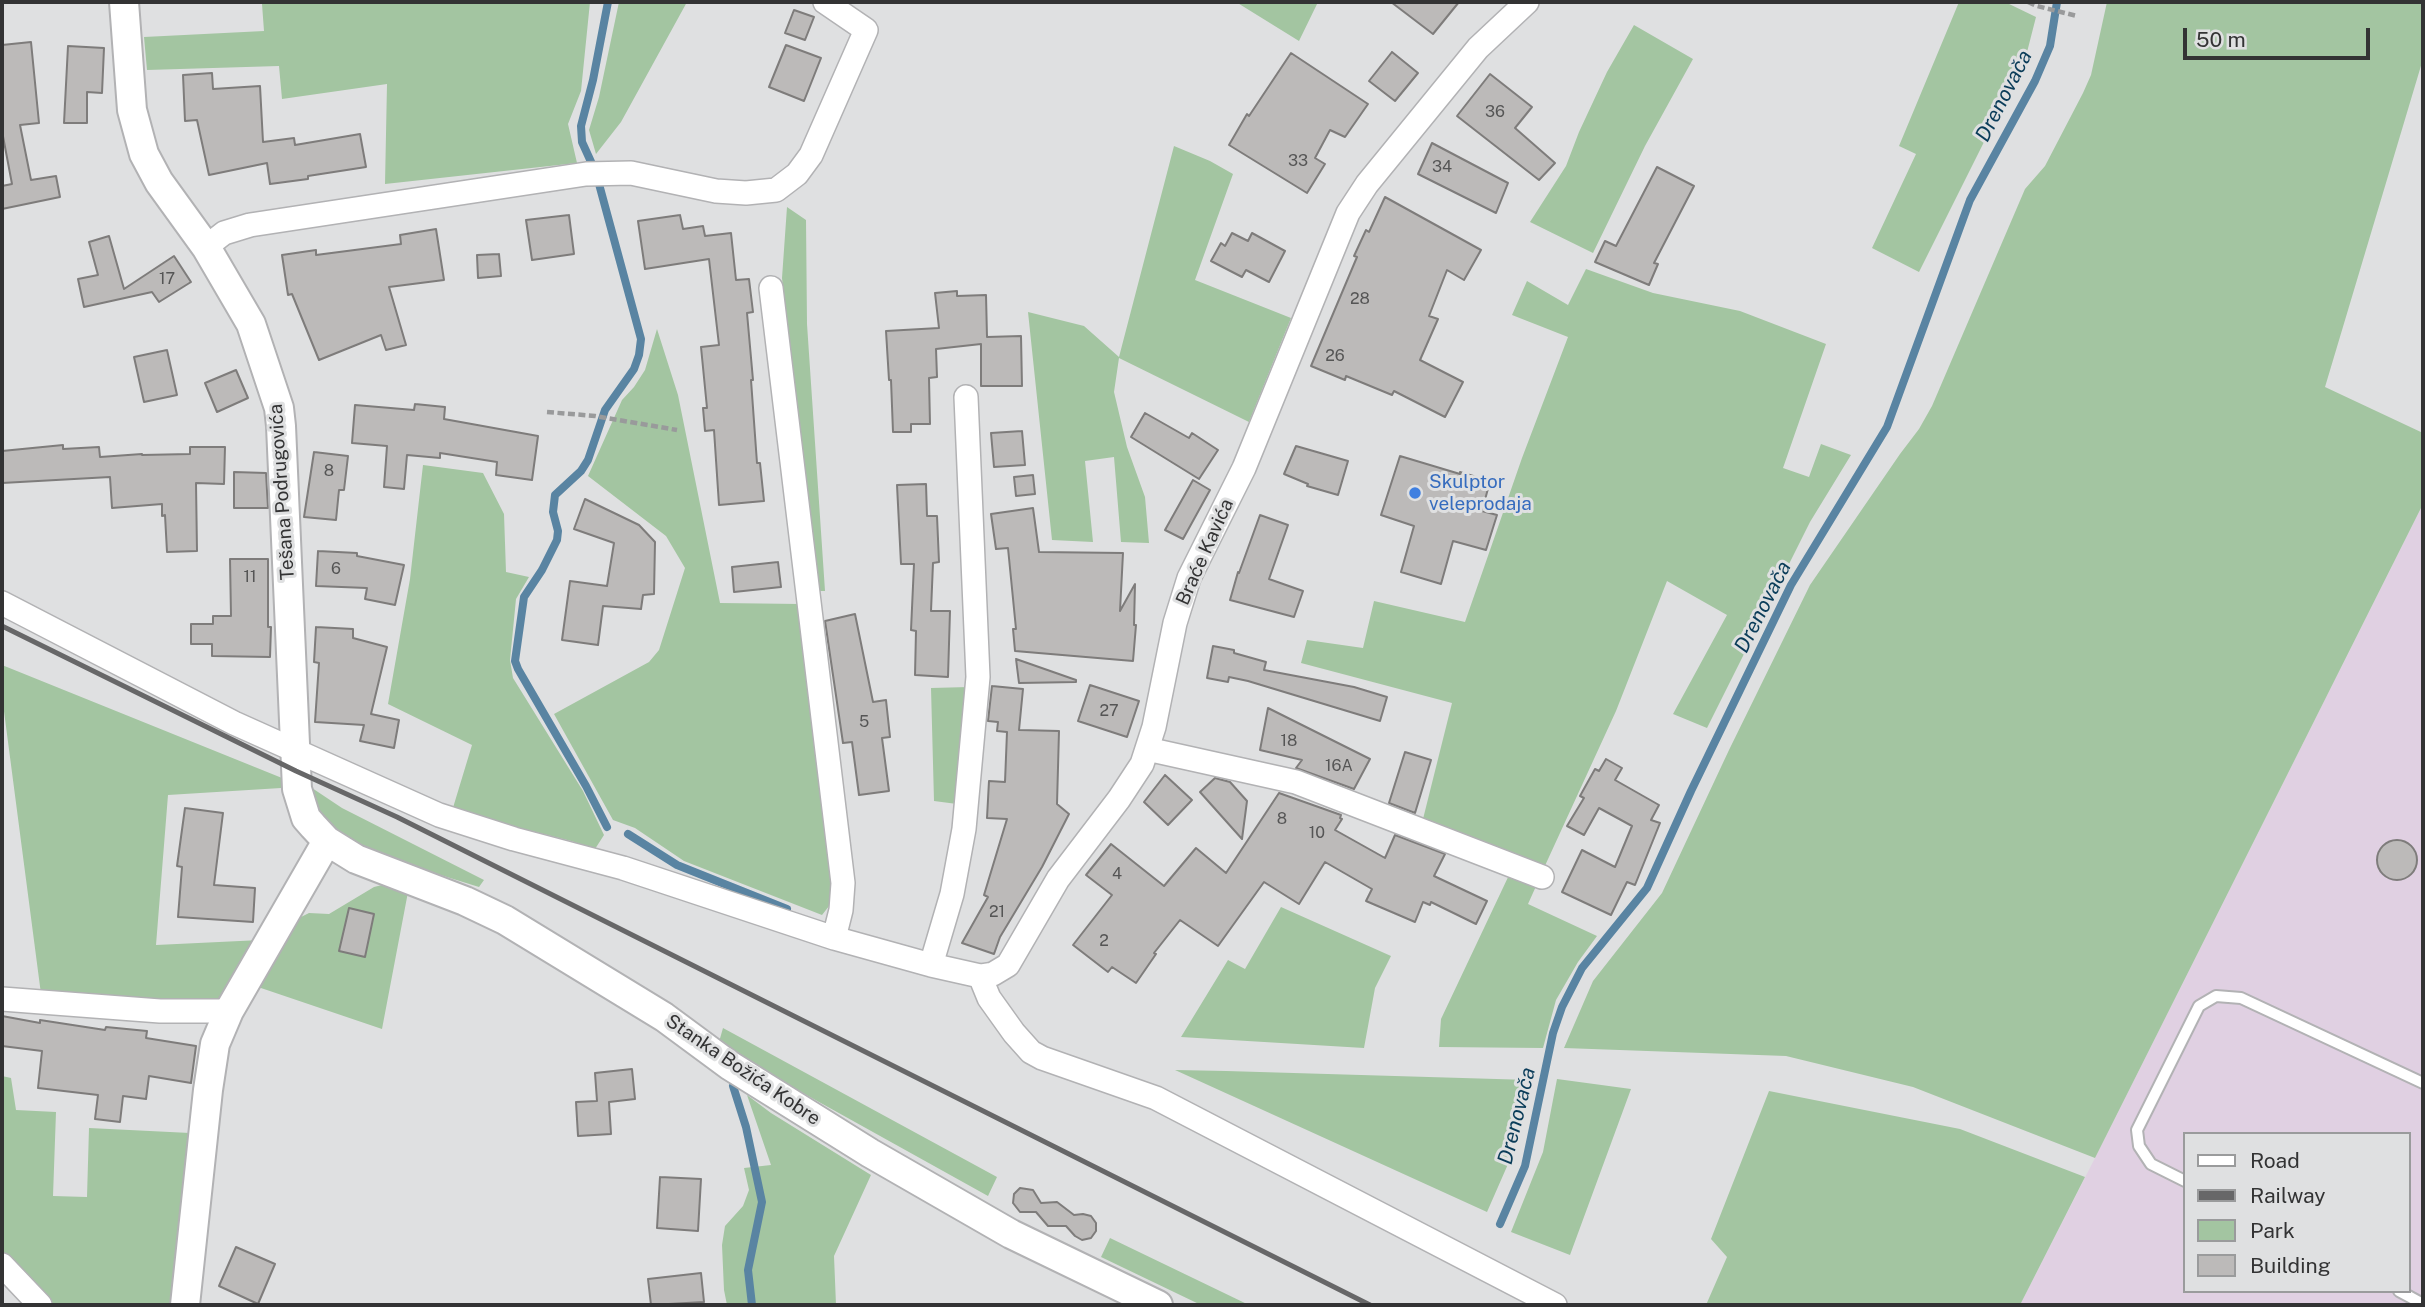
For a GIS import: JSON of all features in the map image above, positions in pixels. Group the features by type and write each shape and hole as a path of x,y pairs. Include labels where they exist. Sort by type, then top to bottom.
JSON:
{"street":[{"name":"Tešana Podrugovića","path":"124,2 132,110 144,154 159,182 206,247 251,324 279,408 294,749 301,805 306,818 327,841"},
{"path":"206,247 224,233 250,225 586,174 631,173 716,191 776,190 797,174 811,155 866,30 825,2"},
{"name":"Braće Kavića","path":"980,976 993,974 1007,965 1058,879 1133,780 1154,727 1175,623 1189,578 1244,468 1348,213 1367,184 1478,48 1527,2"},
{"path":"771,288 843,883 841,910 834,938"},
{"path":"931,965 947,911 960,850 978,677 966,397"},
{"path":"2,603 234,723 439,816 623,868 834,938 980,976 989,998 1031,1052 1156,1098 1555,1305"},
{"path":"1147,749 1296,782 1542,877"},
{"path":"185,1305 215,1044 229,1011 327,841"},
{"name":"Stanka Božića Kobre","path":"327,841 356,859 465,901 505,920 664,1017 729,1065 870,1153 1022,1239 1158,1305"},
{"path":"2,999 160,1012 229,1011"},
{"path":"2,1265 40,1305"}],"lane":[{"path":"2184,1180 2151,1164 2139,1146 2137,1130 2199,1006 2216,996 2241,998 2423,1083"},
{"path":"2403,1293 2423,1304"}],"path":[{"path":"2028,2 2074,15"},
{"path":"547,412 595,416 677,430"}],"shaded area":[{"path":"2423,504 2423,1305 2020,1305 2095,1158"}],"green space":[{"path":"590,2 581,91 568,124 577,163 385,184 387,84 282,99 279,66 147,70 144,37 264,31 262,4"},
{"path":"619,2 687,2 621,122 596,154 589,130 599,97"},
{"path":"1236,2 1318,2 1299,41"},
{"path":"1959,2 2005,2 2036,17 2025,60 1919,272 1872,248 1916,154 1899,146"},
{"path":"2107,2 2423,2 2423,59 2325,387 2423,433 2423,504 2095,1158 1913,1087 1786,1056 1564,1048 1593,981 1662,893 1810,585 1919,429 1932,406 2025,189 2045,166 2091,75"},
{"path":"1634,25 1693,59 1645,146 1593,253 1530,222 1566,166 1607,72"},
{"path":"1174,146 1233,174 1195,280 1291,318 1249,422 1119,358 1114,392 1127,447 1145,497 1149,543 1121,542 1114,457 1085,461 1093,542 1052,540 1028,312 1084,326 1119,357"},
{"path":"787,207 806,220 807,324 825,591 816,591 782,278"},
{"path":"1586,269 1653,293 1740,311 1826,344 1783,468 1809,477 1821,444 1851,455 1810,522 1707,728 1673,714 1727,615 1667,581 1616,711 1543,870 1422,823 1452,703 1301,663 1307,640 1363,648 1374,601 1465,622 1522,458 1568,337 1512,315 1527,281 1568,305"},
{"path":"657,329 678,395 720,603 800,604 835,890 833,901 822,915 684,861 635,828 613,820 554,714 649,662 659,650 685,568 666,536 588,476 622,400 645,370"},
{"path":"423,465 483,473 504,514 506,572 529,577 516,599 510,660 513,678 583,791 604,835 595,849 452,811 472,745 388,704 410,579"},
{"path":"2,665 282,778 281,788 168,795 156,945 261,940 220,1000 184,1005 41,994 2,696"},
{"path":"969,687 957,804 934,801 931,688"},
{"path":"303,782 342,808 484,880 479,887 373,854 333,830"},
{"path":"1510,873 1537,884 1528,904 1597,936 1556,1000 1543,1048 1439,1047 1441,1019"},
{"path":"382,885 408,892 382,1029 258,987 297,919 309,913 329,914"},
{"path":"1281,907 1391,956 1375,988 1364,1048 1181,1037 1228,960 1245,969"},
{"path":"723,1028 997,1177 988,1196 774,1077 719,1042"},
{"path":"1175,1070 1530,1080 1512,1155 1487,1212"},
{"path":"2,1076 11,1078 16,1110 56,1112 53,1196 87,1197 89,1128 190,1133 173,1305 49,1305 2,1253"},
{"path":"1557,1079 1631,1089 1570,1255 1511,1232 1543,1152"},
{"path":"1769,1091 1960,1129 2085,1177 2020,1305 1706,1305 1727,1257 1711,1239"},
{"path":"747,1095 771,1113 871,1175 834,1256 836,1305 727,1305 722,1245 725,1226 743,1206 749,1190 744,1168 771,1165"},
{"path":"1110,1238 1249,1305 1201,1305 1101,1257"}],"building":[{"path":"1391,2 1459,2 1433,34"},
{"path":"794,10 814,17 805,40 785,33"},
{"path":"31,42 39,123 20,125 31,180 56,176 60,197 2,209 2,186 12,184 2,131 2,45"},
{"path":"786,45 821,58 804,101 769,87"},
{"path":"68,46 104,48 102,93 87,92 87,123 64,123"},
{"path":"1392,52 1418,73 1395,101 1369,81"},
{"path":"1291,53 1368,104 1345,137 1330,130 1315,158 1325,164 1307,193 1229,145 1247,114 1249,116"},
{"path":"212,73 213,89 260,86 263,142 294,138 295,145 360,134 366,167 270,184 267,163 209,175 197,120 185,121 183,75"},
{"path":"1490,74 1532,107 1515,128 1555,163 1539,180 1457,116"},
{"path":"1432,143 1508,183 1496,213 1418,174"},
{"path":"1657,167 1694,186 1654,263 1658,264 1649,285 1595,262 1605,241 1616,246"},
{"path":"1385,197 1481,250 1464,280 1447,270 1429,316 1438,319 1420,360 1463,382 1445,417 1394,391 1392,395 1346,376 1345,380 1311,366 1357,257 1354,256 1366,230 1369,232"},
{"path":"569,215 574,254 532,260 526,220"},
{"path":"680,215 683,229 703,226 705,236 731,233 736,280 749,279 753,312 747,313 751,380 757,463 760,463 764,501 719,505 714,430 705,431 703,408 707,408 701,347 719,345 709,259 645,269 638,221"},
{"path":"436,229 444,280 389,287 406,345 386,350 381,335 319,360 292,294 288,295 282,255 316,250 316,255 401,244 400,235"},
{"path":"1232,233 1248,241 1252,233 1285,251 1269,282 1246,270 1242,277 1211,261 1221,243 1225,246"},
{"path":"109,236 124,289 174,256 191,282 159,302 152,292 84,307 78,279 98,275 89,242"},
{"path":"499,254 501,276 478,278 477,255"},
{"path":"957,291 957,296 986,295 987,337 1021,336 1022,386 981,386 981,344 936,349 937,377 929,378 930,424 911,424 911,432 893,432 886,331 939,328 935,293"},
{"path":"167,350 177,395 144,402 134,357"},
{"path":"236,370 248,398 217,412 205,383"},
{"path":"415,404 445,407 444,419 538,436 532,480 496,475 497,462 440,453 440,458 407,455 404,489 384,487 387,446 352,443 355,405 414,410"},
{"path":"1145,413 1189,438 1192,433 1218,450 1199,479 1131,437"},
{"path":"1022,431 1025,465 994,467 991,433"},
{"path":"63,445 63,449 99,447 100,457 190,454 190,447 225,447 224,484 196,483 197,551 167,552 162,504 112,508 110,477 2,483 2,451"},
{"path":"1296,446 1348,461 1338,495 1307,486 1308,484 1284,474"},
{"path":"314,452 348,456 344,490 339,490 336,520 304,517"},
{"path":"1400,456 1490,481 1482,511 1497,515 1486,550 1453,541 1441,584 1401,572 1414,526 1381,515"},
{"path":"234,472 266,473 268,508 234,508"},
{"path":"1033,475 1035,494 1016,496 1014,477"},
{"path":"1193,480 1210,490 1183,539 1165,530"},
{"path":"926,484 927,516 937,516 939,562 933,563 931,611 950,611 948,677 915,675 916,631 911,630 914,564 901,564 897,485"},
{"path":"585,499 639,525 655,542 654,594 643,595 641,609 603,606 598,645 562,640 570,581 607,586 614,543 574,529"},
{"path":"1033,508 1039,552 1123,553 1120,611 1135,584 1133,661 1015,651 1013,629 1016,629 1008,548 996,549 991,514"},
{"path":"1260,515 1288,525 1269,579 1303,591 1294,617 1230,600"},
{"path":"318,551 357,553 357,556 404,565 395,605 365,599 367,588 316,586"},
{"path":"230,559 268,559 270,657 212,656 212,644 191,644 191,624 213,624 213,616 231,616"},
{"path":"778,562 781,587 734,592 732,567"},
{"path":"855,614 873,702 886,700 890,737 882,738 889,791 859,795 852,742 843,743 825,621"},
{"path":"316,627 353,629 353,638 387,647 371,714 399,720 394,748 360,741 364,725 315,722 319,663 314,662"},
{"path":"1213,646 1234,650 1234,653 1266,662 1264,670 1354,687 1387,697 1380,721 1248,681 1229,677 1228,682 1207,678"},
{"path":"1016,659 1076,680 1076,682 1019,683"},
{"path":"1090,685 1139,701 1127,737 1078,721"},
{"path":"992,686 1023,689 1019,730 1059,731 1057,804 1069,814 1042,867 1000,937 994,954 962,943 988,897 984,895 1007,819 987,818 989,781 1005,782 1007,732 997,731 998,722 988,721"},
{"path":"1268,708 1370,759 1354,789 1296,768 1302,760 1260,750"},
{"path":"1405,752 1431,760 1415,813 1389,803"},
{"path":"1606,759 1622,768 1615,780 1659,805 1651,820 1660,823 1635,885 1627,882 1611,915 1562,892 1582,850 1615,867 1632,826 1599,808 1584,835 1567,826 1584,798 1580,796 1595,769 1599,771"},
{"path":"1165,775 1192,800 1168,825 1144,802"},
{"path":"1215,778 1230,782 1247,801 1242,839 1200,792"},
{"path":"1279,793 1341,815 1342,819 1335,830 1385,858 1395,835 1445,854 1434,876 1487,901 1476,924 1431,902 1430,905 1423,902 1415,922 1366,901 1372,889 1325,862 1299,904 1264,882 1218,946 1180,920 1154,953 1156,954 1136,983 1112,967 1108,972 1073,945 1112,895 1086,875 1111,844 1164,886 1196,848 1226,873"},
{"path":"185,808 223,813 214,885 255,888 253,922 178,917 182,867 177,866"},
{"path":"2397,840 2411,846 2417,860 2411,874 2397,880 2383,874 2377,860 2383,846"},
{"path":"349,908 374,914 365,957 339,951"},
{"path":"2,1016 105,1030 106,1027 147,1031 146,1038 196,1046 191,1083 149,1076 146,1099 123,1096 120,1122 95,1119 98,1095 38,1088 42,1051 2,1046"},
{"path":"632,1069 635,1099 609,1102 611,1134 578,1136 576,1102 597,1101 595,1073"},
{"path":"660,1177 701,1179 698,1231 657,1228"},
{"path":"1020,1188 1033,1190 1041,1203 1057,1202 1074,1215 1091,1216 1096,1223 1096,1231 1091,1238 1082,1240 1066,1226 1048,1226 1036,1212 1020,1212 1013,1203 1014,1194"},
{"path":"236,1247 275,1264 258,1304 219,1286"},
{"path":"701,1273 704,1302 651,1305 648,1279"}],"waterway":[{"path":"592,164 582,142 581,126 608,2"},
{"name":"Drenovača","path":"1500,1224 1525,1166 1553,1033 1562,1007 1582,968 1647,888 1791,585 1887,427 1970,200 2035,81 2050,46 2057,2"},
{"path":"599,184 641,339 639,355 634,369 605,410 588,460 581,471 555,495 553,512 558,531 557,540 524,597 515,661 607,827"},
{"path":"628,834 677,865 787,909"},
{"path":"733,1086 746,1127 762,1202 748,1270 752,1305"}],"railway":[{"path":"2,626 296,771 397,817 1370,1305"}],"place":[{"name":"Skulptor veleprodaja","path":"1415,493"}]}
